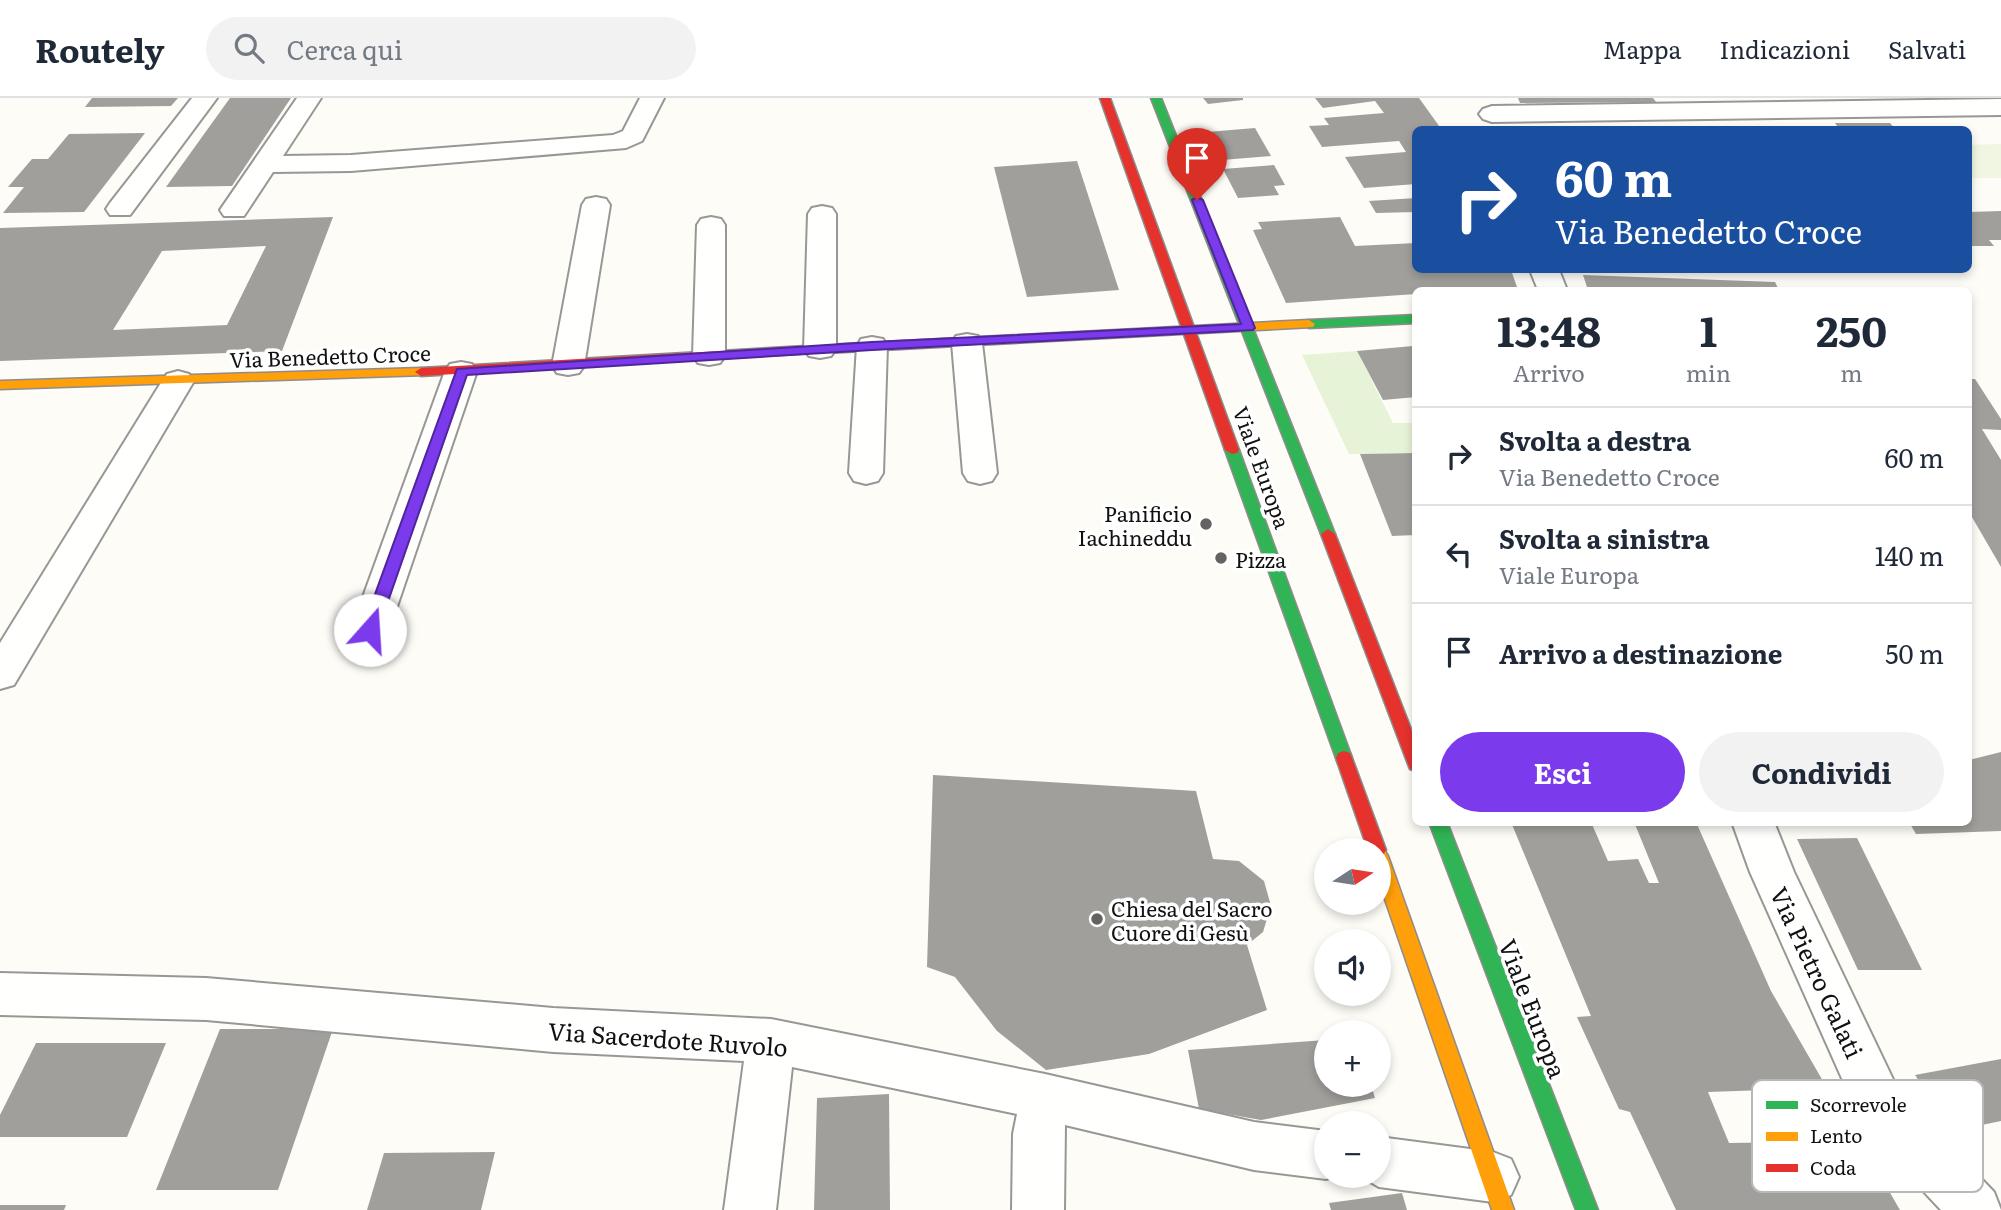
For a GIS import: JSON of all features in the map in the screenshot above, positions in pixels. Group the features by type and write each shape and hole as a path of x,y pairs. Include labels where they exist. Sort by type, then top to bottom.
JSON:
{"street":[{"path":"120,209 205,98"},
{"path":"234,210 309,98"},
{"path":"265,164 351,163 617,142 633,136 652,98"},
{"name":"Viale Europa","path":"1105,98 1192,331 1373,838"},
{"name":"Viale Europa","path":"1156,98 1249,328 1412,754"},
{"path":"1491,114 1847,104 2001,107"},
{"path":"568,366 596,205"},
{"path":"820,349 822,215"},
{"path":"709,356 711,225"},
{"name":"Via Benedetto Croce","path":"0,385 461,372 872,346 1412,319"},
{"path":"967,343 980,473"},
{"path":"866,473 872,346"},
{"path":"370,630 461,372"},
{"path":"0,675 178,381"},
{"name":"Viale Europa","path":"1440,826 1587,1210"},
{"name":"Via Pietro Galati","path":"1755,826 1772,872 1868,1080"},
{"path":"1391,890 1498,1193"},
{"name":"Via Sacerdote Ruvolo","path":"0,994 206,999 553,1030 771,1041 1045,1097 1254,1146 1314,1154"},
{"path":"750,1210 771,1041"},
{"path":"1038,1210 1038,1134 1045,1097"},
{"path":"1391,1165 1498,1193"},
{"name":"Via Pietro Galati","path":"1959,1192 1976,1210"}],"green space":[{"path":"2001,144 2001,178 1972,178 1972,145"},
{"path":"1357,351 1393,423 1412,423 1412,453 1349,454 1302,355"}],"building":[{"path":"92,98 178,98 171,106 85,107"},
{"path":"230,98 291,98 232,186 166,187"},
{"path":"1203,98 1243,98 1243,100 1208,104"},
{"path":"1315,98 1419,98 1439,126 1412,126 1412,184 1364,188 1345,157 1406,152 1399,141 1322,147 1309,126 1329,125 1324,118 1384,113 1375,101 1323,108"},
{"path":"1518,98 1653,98 1656,102 1520,103"},
{"path":"1835,123 1890,123 1893,126 1837,126"},
{"path":"1255,128 1271,156 1222,160 1207,132"},
{"path":"145,133 84,212 3,213 24,187 8,187 32,159 48,159 69,134"},
{"path":"1077,161 1119,290 1027,297 994,167"},
{"path":"1274,165 1285,185 1274,186 1279,195 1238,198 1223,169"},
{"path":"1412,198 1412,212 1376,213 1369,201"},
{"path":"2001,211 2001,240 1989,240 1994,246 1972,246 1972,212"},
{"path":"333,217 282,351 0,361 0,228","holes":["266,246 227,325 113,330 162,251"]},
{"path":"1340,217 1355,246 1412,243 1412,273 1512,273 1517,287 1412,287 1412,294 1286,303 1253,230 1262,229 1258,222"},
{"path":"1583,275 1775,282 1778,287 1587,287"},
{"path":"1412,346 1412,397 1383,400 1357,351"},
{"path":"1972,379 1975,379 2001,419 2001,430 1982,429 2001,460 2001,567 1972,517"},
{"path":"1412,453 1412,535 1392,536 1360,454"},
{"path":"2001,752 2001,831 1916,834 1911,826 1972,826 1972,759"},
{"name":"Chiesa del Sacro Cuore di Gesù","path":"933,775 1196,791 1213,859 1239,861 1264,881 1271,906 1263,932 1247,945 1267,1010 1149,1054 1046,1070 997,1031 955,977 927,967"},
{"path":"1513,826 1593,826 1608,861 1638,859 1649,883 1659,883 1636,826 1698,826 1771,991 1822,1080 1752,1080 1752,1091 1708,1092 1729,1143 1752,1143 1752,1192 1890,1192 1900,1210 1676,1210 1630,1112 1619,1109 1577,1017 1591,1016"},
{"path":"1857,838 1922,970 1858,970 1797,839"},
{"path":"220,1029 333,1029 278,1190 156,1190"},
{"path":"1314,1041 1314,1097 1375,1098 1261,1120 1199,1109 1188,1050"},
{"path":"36,1043 166,1043 127,1137 0,1137 0,1115"},
{"path":"2001,1059 2001,1121 1983,1125 1983,1080 1918,1080 1915,1075"},
{"path":"889,1094 890,1210 814,1210 817,1098"},
{"path":"495,1152 481,1210 367,1210 384,1153"},
{"path":"1402,1193 1407,1210 1331,1210 1329,1203"},
{"path":"0,1205 66,1205 64,1210 0,1210"}],"traffic: fast":[{"path":"1156,98 1328,534"},
{"path":"1309,324 1412,319"},
{"path":"1232,450 1344,758"},
{"path":"1440,826 1587,1210"}],"traffic: slow":[{"path":"807,350 1309,324"},
{"path":"0,385 421,372"},
{"path":"1391,890 1503,1210"}],"traffic: jam":[{"path":"1105,98 1232,450"},
{"path":"421,372 807,350"},
{"path":"1328,534 1412,754"},
{"path":"1344,758 1373,838"}],"place":[{"name":"Panificio Iachineddu","path":"1206,524"},
{"name":"Pizza","path":"1221,558"},
{"name":"Chiesa del Sacro Cuore di Gesù","path":"1097,919"}],"route":[{"path":"370,630 461,372 872,346 1249,328 1197,200"}]}
